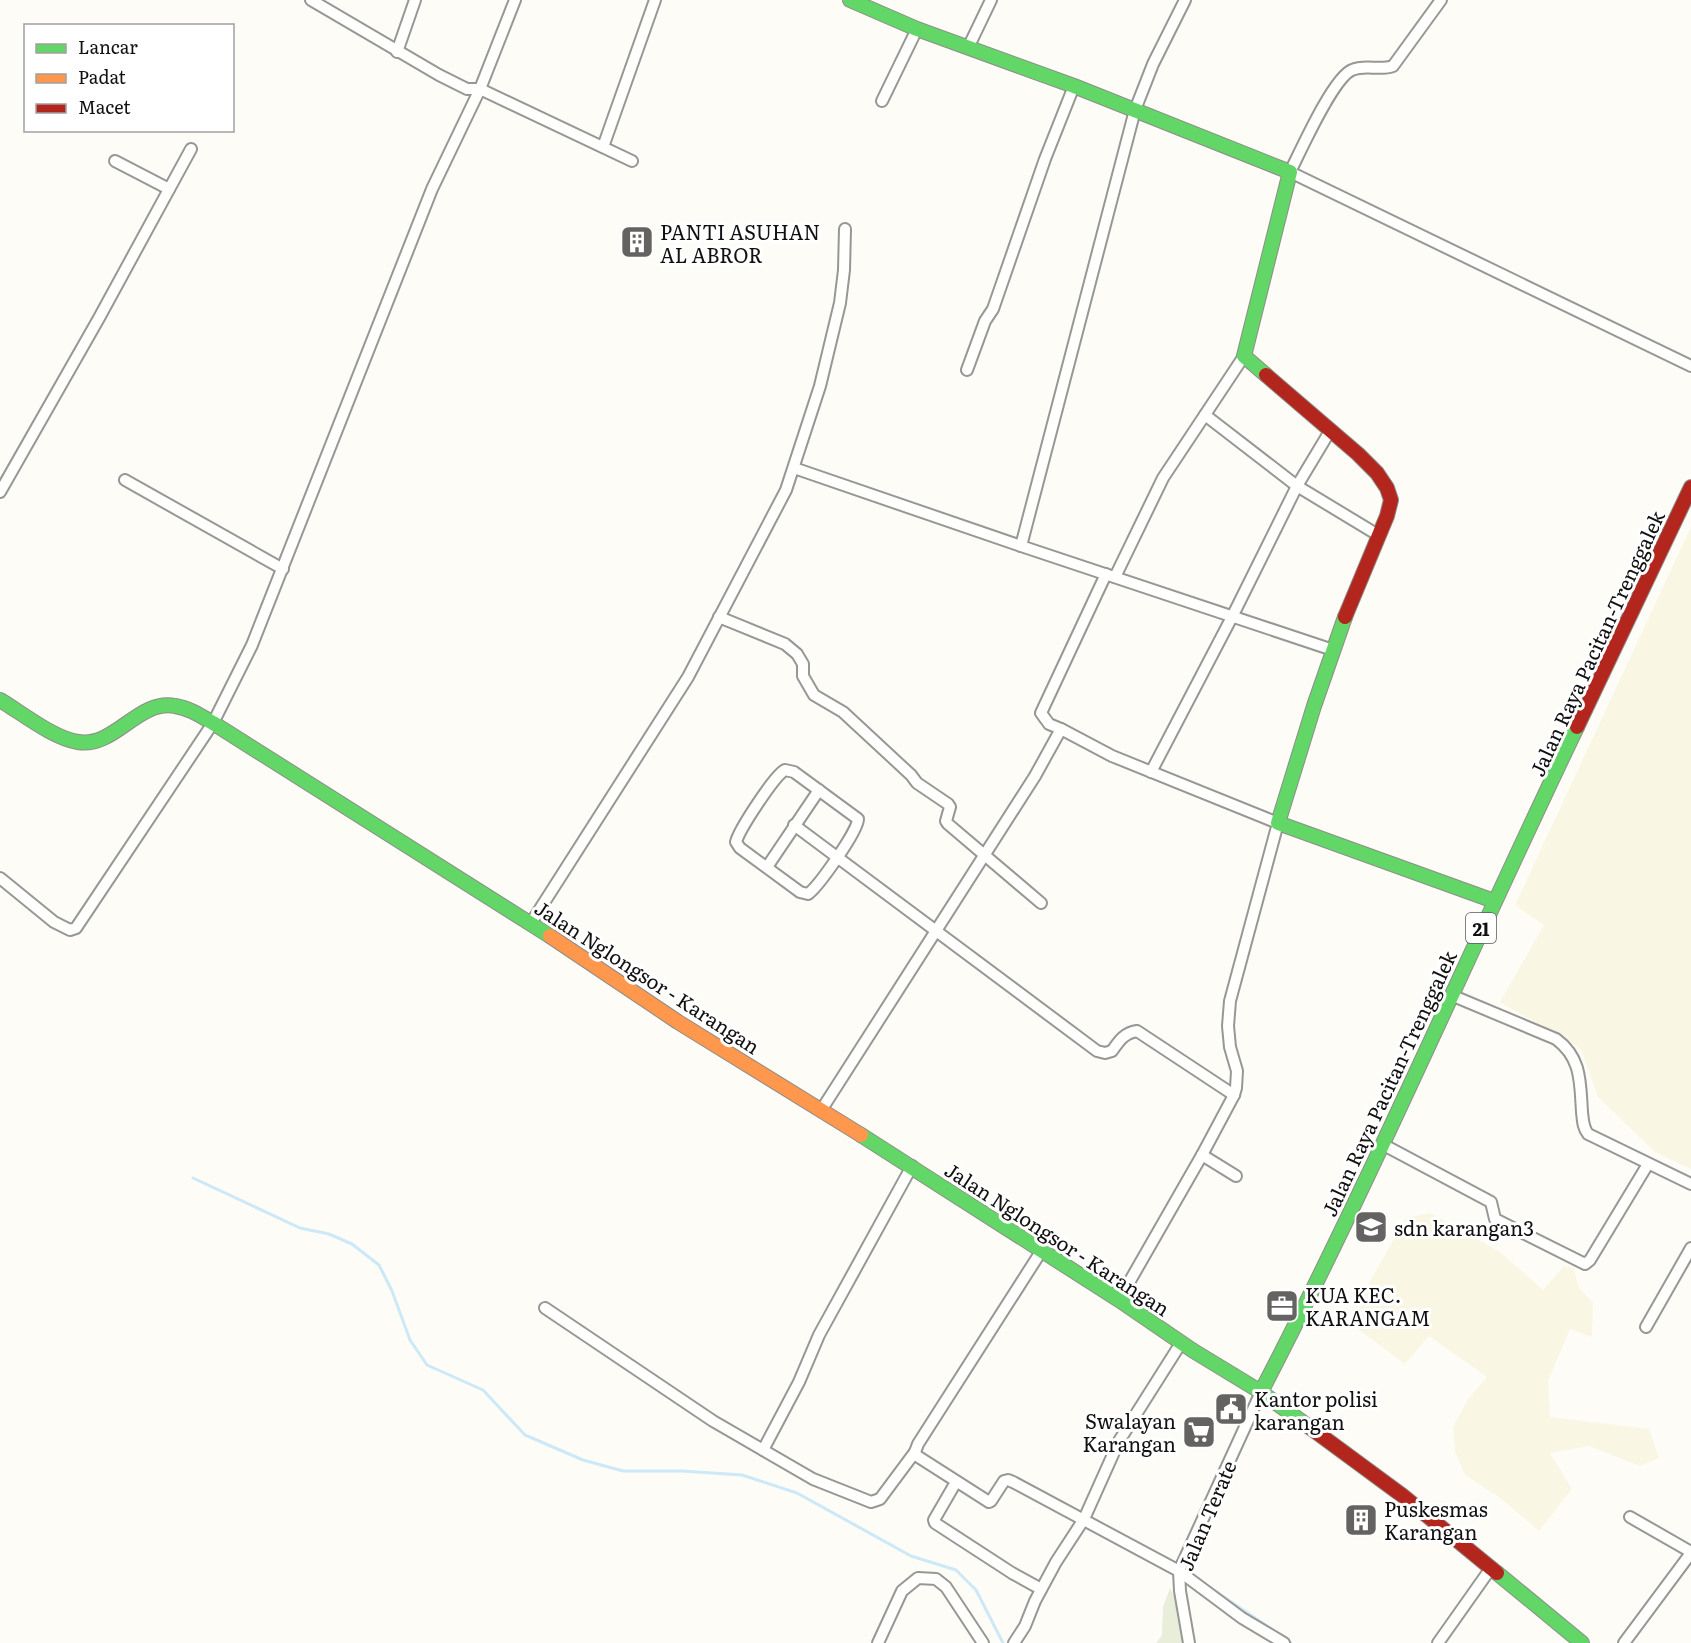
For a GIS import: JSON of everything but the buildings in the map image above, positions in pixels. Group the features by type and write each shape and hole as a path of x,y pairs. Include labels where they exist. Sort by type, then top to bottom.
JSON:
{"main road":[{"path":"850,0 917,29 1074,86 1290,172 1244,356 1358,454 1377,473 1387,488 1391,500 1302,738 1278,823 1494,901"},
{"name":"Jalan Raya Pacitan-Trenggalek","path":"1261,1392 1382,1144 1494,901 1691,487"},
{"name":"Jalan Nglongsor - Karangan","path":"0,700 64,737 77,742 93,742 107,737 157,707 169,705 184,707 213,723 531,922 678,1022 912,1166 1119,1300 1181,1343 1261,1392 1403,1496 1491,1568"},
{"path":"1491,1568 1582,1643"}],"street":[{"path":"311,0 397,52 466,89 480,88 632,161"},
{"path":"397,52 415,0"},
{"path":"0,878 54,922 70,930 76,928 213,723 252,645 432,189 480,88 515,0"},
{"path":"603,147 655,0"},
{"path":"1021,546 1135,110 1153,64 1185,0"},
{"path":"1441,0 1393,66 1386,69 1356,68 1344,75 1318,117 1290,172 1691,366"},
{"path":"968,48 987,1"},
{"path":"882,101 917,29"},
{"path":"967,370 984,321 993,309 1045,159 1074,86"},
{"path":"0,492 191,149"},
{"path":"115,161 169,189"},
{"path":"531,922 688,677 786,490 820,387 840,303 845,228"},
{"path":"1119,1300 1234,1095 1237,1071 1230,1047 1228,1026 1230,1001 1278,823 1112,756 1049,724 1041,713 1110,575 1163,478 1244,356"},
{"path":"1205,415 1298,486 1378,535"},
{"path":"1150,772 1298,486 1330,431"},
{"path":"794,468 1333,650"},
{"path":"125,480 283,569"},
{"path":"719,617 785,644 797,654 803,663 803,676 814,695 843,712 917,783 948,804 950,807 946,821 948,824 1041,903"},
{"path":"822,1109 1035,776 1061,729"},
{"path":"784,770 789,770 858,819 857,827 837,857 808,894 800,892 740,848 736,842 777,776 784,770"},
{"path":"767,867 819,790"},
{"path":"794,825 1097,1051 1105,1053 1112,1051 1128,1032 1137,1031 1234,1095"},
{"path":"1450,995 1556,1040 1566,1047 1573,1056 1580,1082 1584,1130 1594,1139 1691,1184"},
{"path":"1382,1144 1491,1202 1495,1219 1585,1264 1590,1260 1648,1164"},
{"path":"1202,1155 1236,1176"},
{"path":"763,1450 799,1382 819,1335 912,1166"},
{"path":"1646,1327 1691,1248"},
{"path":"545,1308 713,1421 813,1479 871,1502 880,1499 915,1452 1042,1250"},
{"path":"1017,1639 1041,1589 1084,1519 1119,1440 1181,1343"},
{"name":"Jalan Terate","path":"1189,1643 1180,1592 1179,1571 1261,1392"},
{"path":"915,1452 920,1458 989,1502 1004,1481 1008,1480 1084,1519 1179,1571 1242,1618 1284,1643"},
{"path":"956,1482 934,1520 935,1524 1041,1589"},
{"path":"1624,1643 1691,1553 1630,1517"},
{"path":"1438,1643 1491,1568"},
{"path":"878,1643 902,1591 918,1578 936,1579 946,1587 983,1643"}],"shaded area":[{"path":"1691,527 1691,1169 1655,1152 1598,1097 1581,1049 1500,1002 1544,925 1515,905"},
{"path":"1430,1213 1500,1252 1543,1290 1564,1266 1574,1269 1578,1286 1593,1303 1592,1337 1570,1329 1548,1381 1550,1417 1649,1429 1659,1458 1640,1466 1589,1446 1550,1453 1572,1489 1539,1531 1499,1497 1465,1475 1455,1451 1453,1427 1468,1399 1487,1377 1429,1336 1405,1364 1354,1326 1369,1283 1406,1218"}],"green space":[{"path":"1170,1588 1179,1605 1184,1643 1156,1643 1162,1635 1163,1607"}],"waterway":[{"path":"193,1178 300,1228 329,1234 352,1244 379,1265 392,1291 410,1340 427,1365 483,1390 525,1435 583,1460 623,1471 682,1471 742,1475 797,1493 911,1556 956,1570 976,1590 1003,1643"},
{"path":"1209,1587 1273,1630"},
{"path":"1285,1639 1291,1643"}],"traffic: fast":[{"path":"850,0 917,29 1074,86 1290,172 1244,356 1266,375"},
{"path":"1345,617 1314,706 1278,823 1494,901"},
{"path":"0,700 58,736 78,742 91,742 104,738 138,716 162,706 175,706 190,710 550,936"},
{"path":"1261,1392 1383,1144 1577,727"},
{"path":"861,1135 1119,1300 1192,1350 1261,1392 1308,1426"},
{"path":"1497,1573 1582,1643"}],"traffic: slow":[{"path":"550,936 678,1022 861,1135"}],"traffic: jam":[{"path":"1266,375 1358,454 1377,473 1387,488 1391,500 1387,516 1345,617"},
{"path":"1577,727 1691,487"},
{"path":"1308,1426 1403,1496 1497,1573"}],"place":[{"name":"PANTI ASUHAN AL ABROR","path":"637,242"},
{"name":"sdn karangan3","path":"1371,1227"},
{"name":"KUA KEC. KARANGAM","path":"1282,1306"},
{"name":"Kantor polisi karangan","path":"1231,1409"},
{"name":"Swalayan Karangan","path":"1199,1432"},
{"name":"Puskesmas Karangan","path":"1361,1520"}]}
